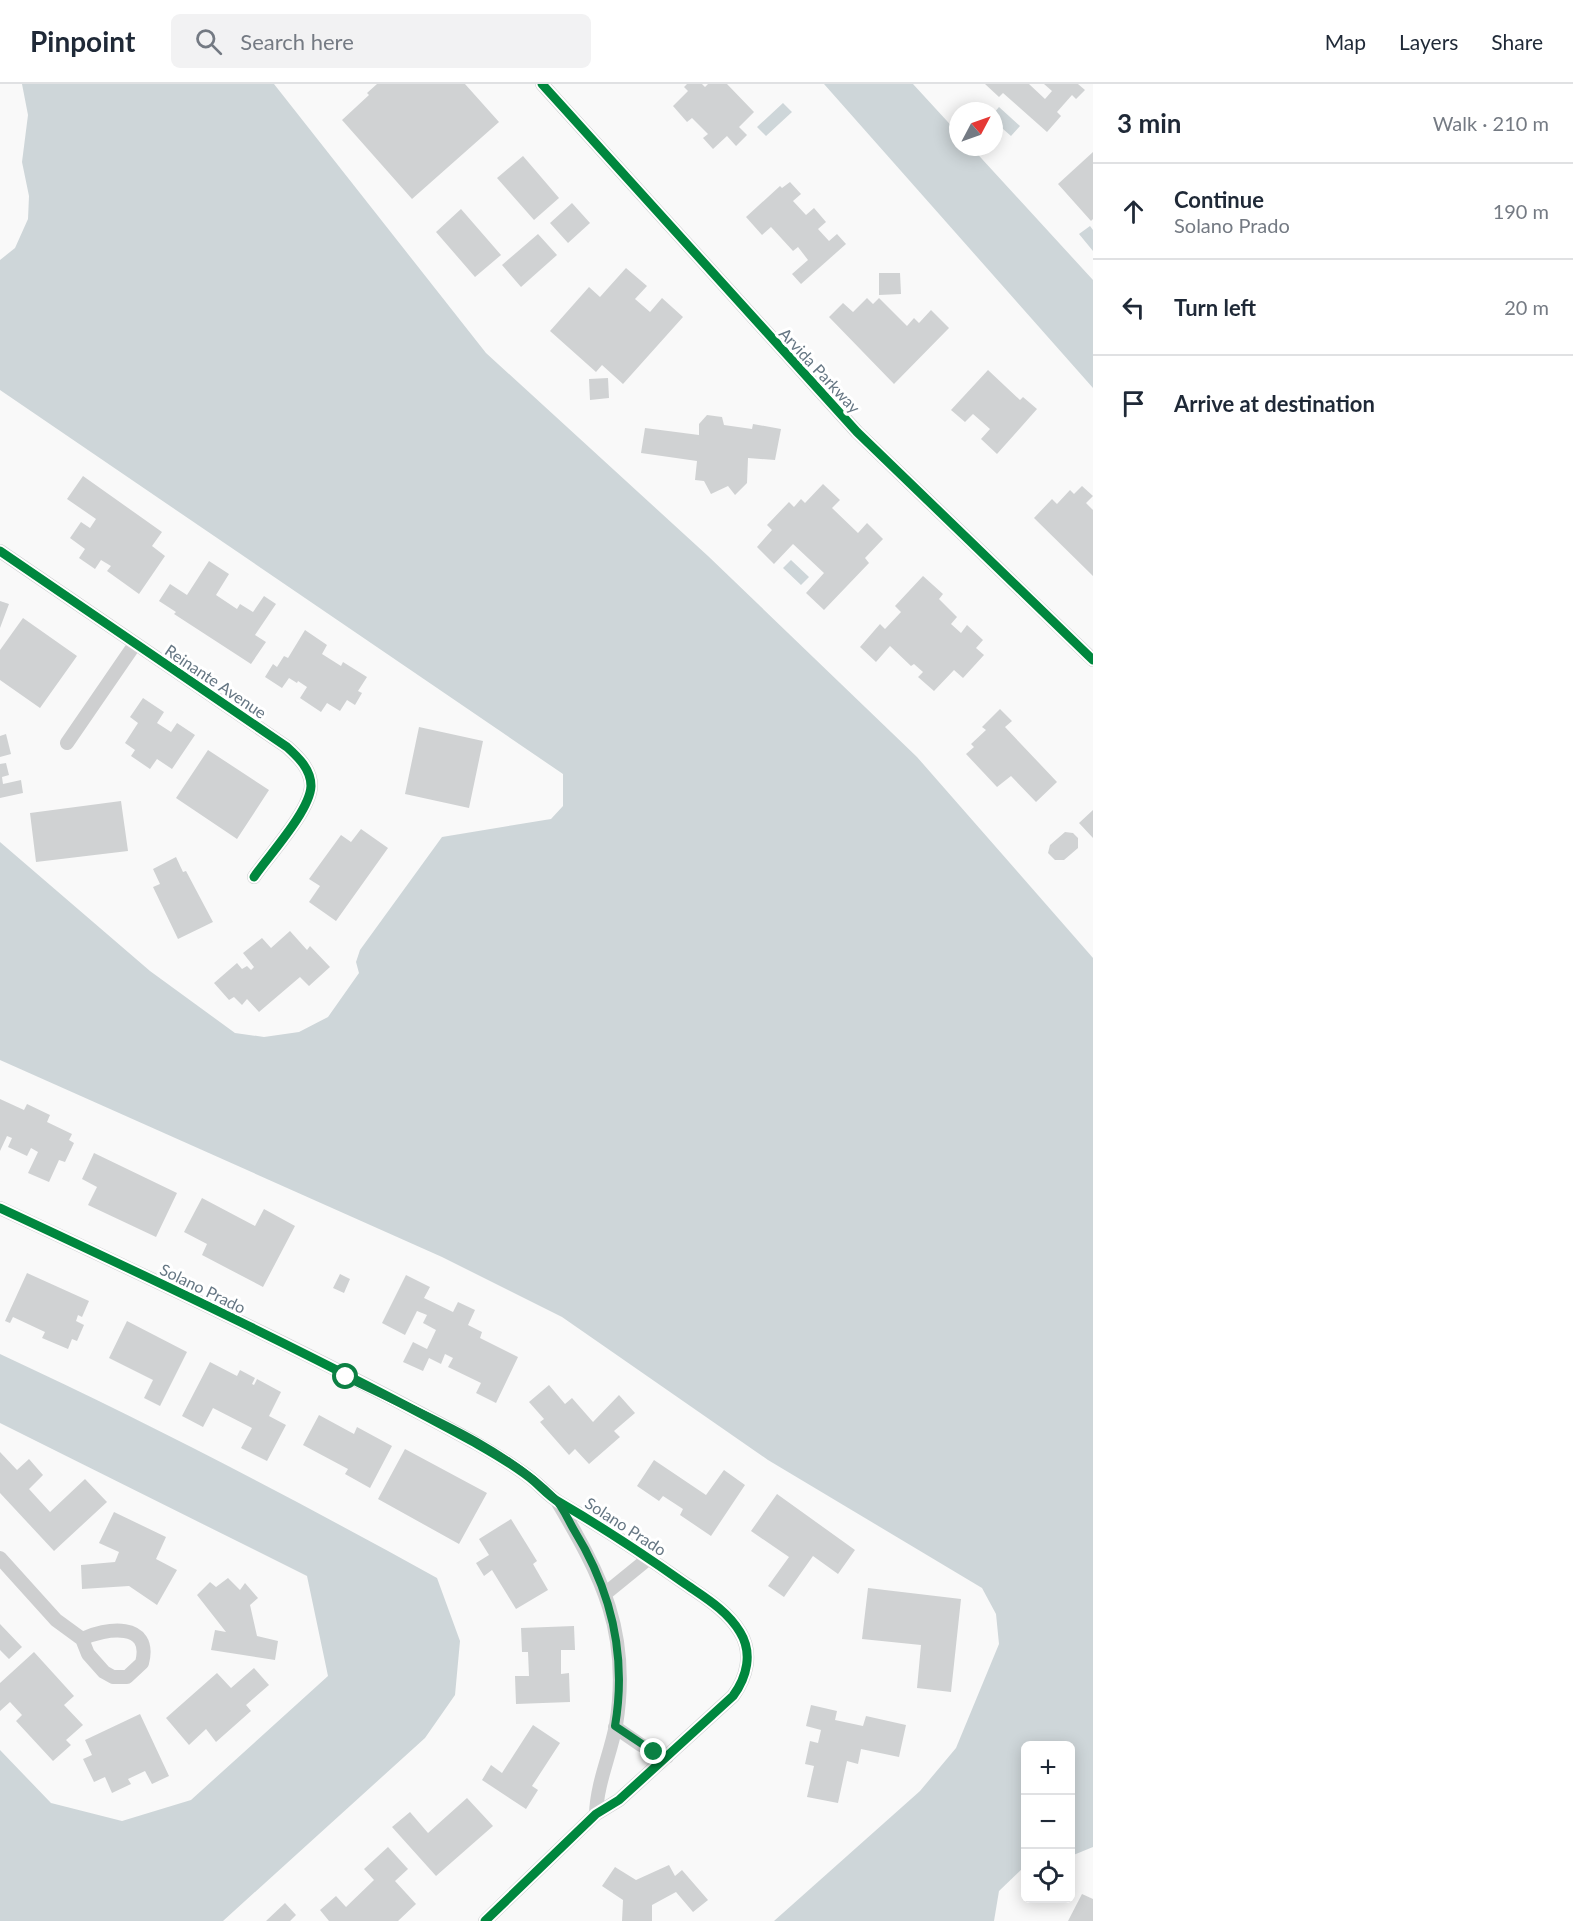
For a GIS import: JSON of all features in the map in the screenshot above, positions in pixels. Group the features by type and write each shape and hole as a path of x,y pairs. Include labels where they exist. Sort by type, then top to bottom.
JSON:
{"street":[{"name":"Arvida Parkway","path":"542,84 849,424 1093,660"},
{"name":"Reinante Avenue","path":"0,551 287,747 306,769 311,786 304,808 254,877"},
{"path":"67,743 135,644"},
{"name":"Solano Prado","path":"0,1208 207,1306 472,1441 515,1467 557,1501 581,1513 649,1558 725,1614 740,1632 747,1647 745,1671 739,1688 722,1708 619,1800 596,1814 484,1921"},
{"name":"Solano Prado","path":"557,1501 590,1556 606,1593 618,1655 619,1701 608,1760 597,1789 596,1814"},
{"path":"0,1558 56,1620 82,1639 96,1664 113,1677 127,1677 142,1663 142,1644 138,1638 125,1630 105,1630 82,1639"},
{"path":"606,1593 649,1558"},
{"path":"615,1726 641,1745 667,1757"}],"shaded area":[{"path":"22,84 274,84 486,353 708,556 917,757 1093,958 1093,1847 1075,1854 1075,1741 1021,1741 1021,1870 999,1891 994,1921 774,1921 920,1791 956,1748 999,1644 996,1614 982,1588 768,1460 562,1317 442,1257 0,1060 0,842 150,971 235,1033 264,1037 299,1032 328,1017 359,973 356,962 360,950 442,837 551,819 563,806 563,774 0,390 0,260 15,248 28,219 29,196 22,162 28,115"},
{"path":"824,84 913,84 949,123 949,156 979,156 1093,280 1093,388"},
{"path":"783,103 792,112 766,136 757,127"},
{"path":"1003,111 1020,126 1011,136 1003,129"},
{"path":"1090,226 1093,230 1093,251 1079,234"},
{"path":"791,560 809,577 801,585 783,568"},
{"path":"0,1354 221,1462 437,1578 460,1641 455,1695 425,1738 223,1921 0,1921 0,1750 51,1803 122,1821 191,1800 328,1676 307,1576 0,1423"}],"building":[{"path":"377,84 465,84 499,122 412,199 342,120 369,95 367,93"},
{"path":"687,84 702,84 705,87 708,84 727,84 754,112 739,127 747,135 736,146 727,136 713,149 703,138 708,134 692,118 687,122 673,106 688,91 684,87"},
{"path":"985,84 1029,84 1045,99 1052,91 1044,84 1078,84 1085,90 1076,99 1072,95 1057,112 1061,116 1047,132 1003,93 999,97"},
{"path":"1093,152 1093,219 1091,221 1058,184"},
{"path":"523,156 559,198 534,220 497,178"},
{"path":"790,182 801,194 793,201 806,215 814,208 826,222 818,229 829,241 837,234 846,244 801,284 792,274 808,260 798,247 793,251 771,227 762,235 746,217 780,186 782,188"},
{"path":"572,203 590,223 568,243 550,223"},
{"path":"461,209 501,255 475,277 436,232"},
{"path":"538,234 557,255 521,287 502,265"},
{"path":"626,268 647,286 635,299 650,312 662,298 683,317 623,384 602,365 596,372 550,331 589,287 600,297"},
{"path":"879,273 900,273 901,294 879,295"},
{"path":"867,298 873,304 879,298 907,326 914,318 919,323 931,310 949,328 894,384 829,317 843,303 853,312"},
{"path":"988,370 1020,400 1023,397 1037,409 997,454 981,439 990,429 973,414 965,422 951,410"},
{"path":"608,378 609,398 590,400 589,379"},
{"path":"707,415 722,417 724,425 752,429 753,424 781,429 775,460 748,458 747,483 735,495 728,486 711,494 704,481 695,480 697,461 641,453 645,428 699,435 699,424"},
{"path":"83,476 162,532 152,546 165,556 139,594 107,571 111,566 101,560 95,569 79,558 85,549 70,538 81,522 90,528 96,519 67,499"},
{"path":"823,484 840,500 832,508 858,533 867,523 883,539 865,558 869,563 824,610 806,593 824,573 793,544 774,564 757,547 772,530 767,525 789,502 794,507 801,499 805,503"},
{"path":"1082,486 1093,496 1086,503 1093,510 1093,576 1034,518 1052,499 1057,504 1070,490 1074,494"},
{"path":"209,561 229,574 216,595 237,609 240,604 253,612 264,596 276,604 255,635 266,642 251,664 174,614 176,612 159,601 170,584 187,595"},
{"path":"923,576 943,594 939,599 957,617 951,624 961,633 967,625 983,640 976,648 984,655 963,678 954,670 934,691 918,677 923,672 914,664 911,666 890,646 876,662 860,647 880,624 885,629 901,612 895,606"},
{"path":"0,601 9,604 0,628"},
{"path":"23,618 77,656 40,708 0,680 0,650"},
{"path":"305,630 327,645 322,654 341,666 343,662 367,677 358,691 362,693 355,705 347,700 340,711 327,703 321,712 300,698 307,687 298,681 297,683 289,678 282,688 265,677 273,664 277,667 284,656 288,658"},
{"path":"143,698 164,712 157,723 171,732 177,723 195,735 172,769 157,759 150,769 131,756 135,750 125,743 138,723 130,717"},
{"path":"1000,709 1012,721 1005,727 1057,782 1036,802 1011,776 997,787 966,754 974,747 971,744 986,730 982,727"},
{"path":"419,727 483,741 469,808 405,794"},
{"path":"6,734 11,754 0,757 0,736"},
{"path":"208,750 269,790 237,839 176,798"},
{"path":"6,763 9,775 2,777 3,784 21,780 23,793 0,798 0,764"},
{"path":"121,801 128,851 36,862 30,813"},
{"path":"1093,810 1093,838 1079,823"},
{"path":"361,829 388,848 336,921 309,902 320,886 309,879 341,835 351,842"},
{"path":"1065,832 1073,833 1078,838 1078,848 1064,860 1055,860 1048,853 1050,845"},
{"path":"176,857 213,922 178,939 153,887 160,884 153,869"},
{"path":"290,931 307,950 310,946 330,967 309,986 300,977 259,1012 247,999 242,1005 234,997 229,1000 214,983 237,963 242,969 247,966 251,970 254,967 243,953 262,938 271,948"},
{"path":"0,1099 24,1110 27,1104 50,1115 47,1122 72,1134 69,1140 74,1143 65,1162 59,1160 49,1182 28,1173 38,1152 31,1148 27,1156 8,1147 12,1138 7,1136 0,1151"},
{"path":"94,1153 177,1193 156,1237 88,1205 97,1187 82,1179"},
{"path":"202,1198 255,1226 264,1209 295,1226 263,1287 202,1255 207,1244 184,1232"},
{"path":"27,1273 89,1301 82,1317 78,1315 76,1321 84,1325 77,1341 72,1339 68,1349 42,1338 45,1332 13,1317 10,1323 5,1321"},
{"path":"340,1274 350,1279 344,1293 333,1288"},
{"path":"406,1275 430,1287 424,1298 453,1312 458,1302 475,1310 468,1325 482,1332 480,1338 518,1357 496,1403 476,1393 481,1383 448,1367 453,1358 445,1354 441,1364 429,1358 423,1371 403,1362 413,1342 427,1349 436,1330 423,1323 427,1315 417,1311 405,1335 382,1323"},
{"path":"127,1321 187,1352 160,1406 144,1398 153,1380 109,1358"},
{"path":"210,1362 237,1376 240,1370 255,1378 252,1384 254,1385 257,1379 281,1392 269,1416 286,1425 267,1461 241,1448 252,1428 213,1408 203,1427 182,1416"},
{"path":"549,1385 565,1404 572,1398 593,1422 619,1395 635,1413 614,1431 620,1437 589,1464 575,1449 569,1455 540,1422 544,1419 529,1402"},
{"path":"319,1415 354,1434 357,1427 392,1446 370,1488 345,1474 348,1469 303,1445"},
{"path":"405,1449 487,1493 459,1544 378,1499"},
{"path":"0,1452 17,1470 29,1459 43,1475 29,1489 50,1512 85,1479 107,1502 54,1551 0,1493"},
{"path":"654,1460 706,1495 724,1470 745,1485 711,1536 680,1515 683,1509 663,1496 659,1501 637,1486"},
{"path":"777,1494 855,1550 838,1574 813,1556 784,1597 768,1586 789,1557 751,1531"},
{"path":"114,1512 166,1537 156,1559 177,1570 157,1605 129,1586 82,1589 81,1565 115,1562 119,1552 99,1543"},
{"path":"511,1519 537,1561 533,1564 548,1590 516,1609 492,1570 484,1576 476,1563 489,1555 479,1539"},
{"path":"228,1578 240,1590 245,1583 258,1598 250,1605 257,1636 278,1641 275,1660 211,1650 215,1630 226,1632 197,1595 210,1582 216,1587"},
{"path":"868,1588 961,1599 951,1692 917,1688 921,1645 862,1639"},
{"path":"0,1624 22,1647 9,1659 0,1650"},
{"path":"574,1626 575,1650 561,1650 561,1674 569,1673 570,1702 516,1704 515,1676 529,1676 528,1652 522,1652 521,1628"},
{"path":"34,1652 74,1696 64,1705 83,1725 66,1740 71,1745 53,1761 16,1721 22,1715 10,1702 0,1711 0,1683"},
{"path":"254,1668 269,1685 246,1705 251,1711 216,1742 206,1729 189,1745 166,1718 217,1673 231,1688"},
{"path":"811,1705 837,1711 835,1720 863,1726 866,1716 906,1725 899,1757 861,1749 858,1764 847,1761 838,1803 807,1797 814,1766 805,1764 810,1741 818,1743 821,1730 806,1726"},
{"path":"140,1714 169,1776 152,1784 145,1771 128,1779 131,1784 112,1793 105,1777 94,1782 83,1759 92,1755 85,1740"},
{"path":"533,1725 560,1743 532,1786 538,1790 526,1809 482,1780 491,1765 502,1773"},
{"path":"467,1798 493,1826 436,1876 392,1827 410,1812 428,1833"},
{"path":"388,1847 408,1869 395,1881 416,1904 398,1921 329,1921 320,1910 336,1896 346,1907 374,1880 364,1869"},
{"path":"669,1865 675,1876 682,1870 708,1900 693,1912 676,1892 652,1905 652,1921 622,1921 623,1900 602,1886 615,1867 636,1880"},
{"path":"1082,1894 1093,1899 1093,1921 1068,1921"},
{"path":"285,1903 296,1915 290,1921 266,1921"}],"cycle path":[{"path":"542,84 857,432 1093,660"},
{"path":"0,551 287,747 303,764 309,774 311,786 304,808 254,877"},
{"path":"0,1208 297,1350 472,1441 512,1464 556,1500 699,1593 735,1624 744,1640 747,1665 742,1681 733,1696 619,1800 596,1814 485,1921"}],"route":[{"path":"346,1377 486,1449 515,1467 557,1501 590,1556 603,1584 610,1607 619,1664 619,1701 615,1726 654,1752"}]}
